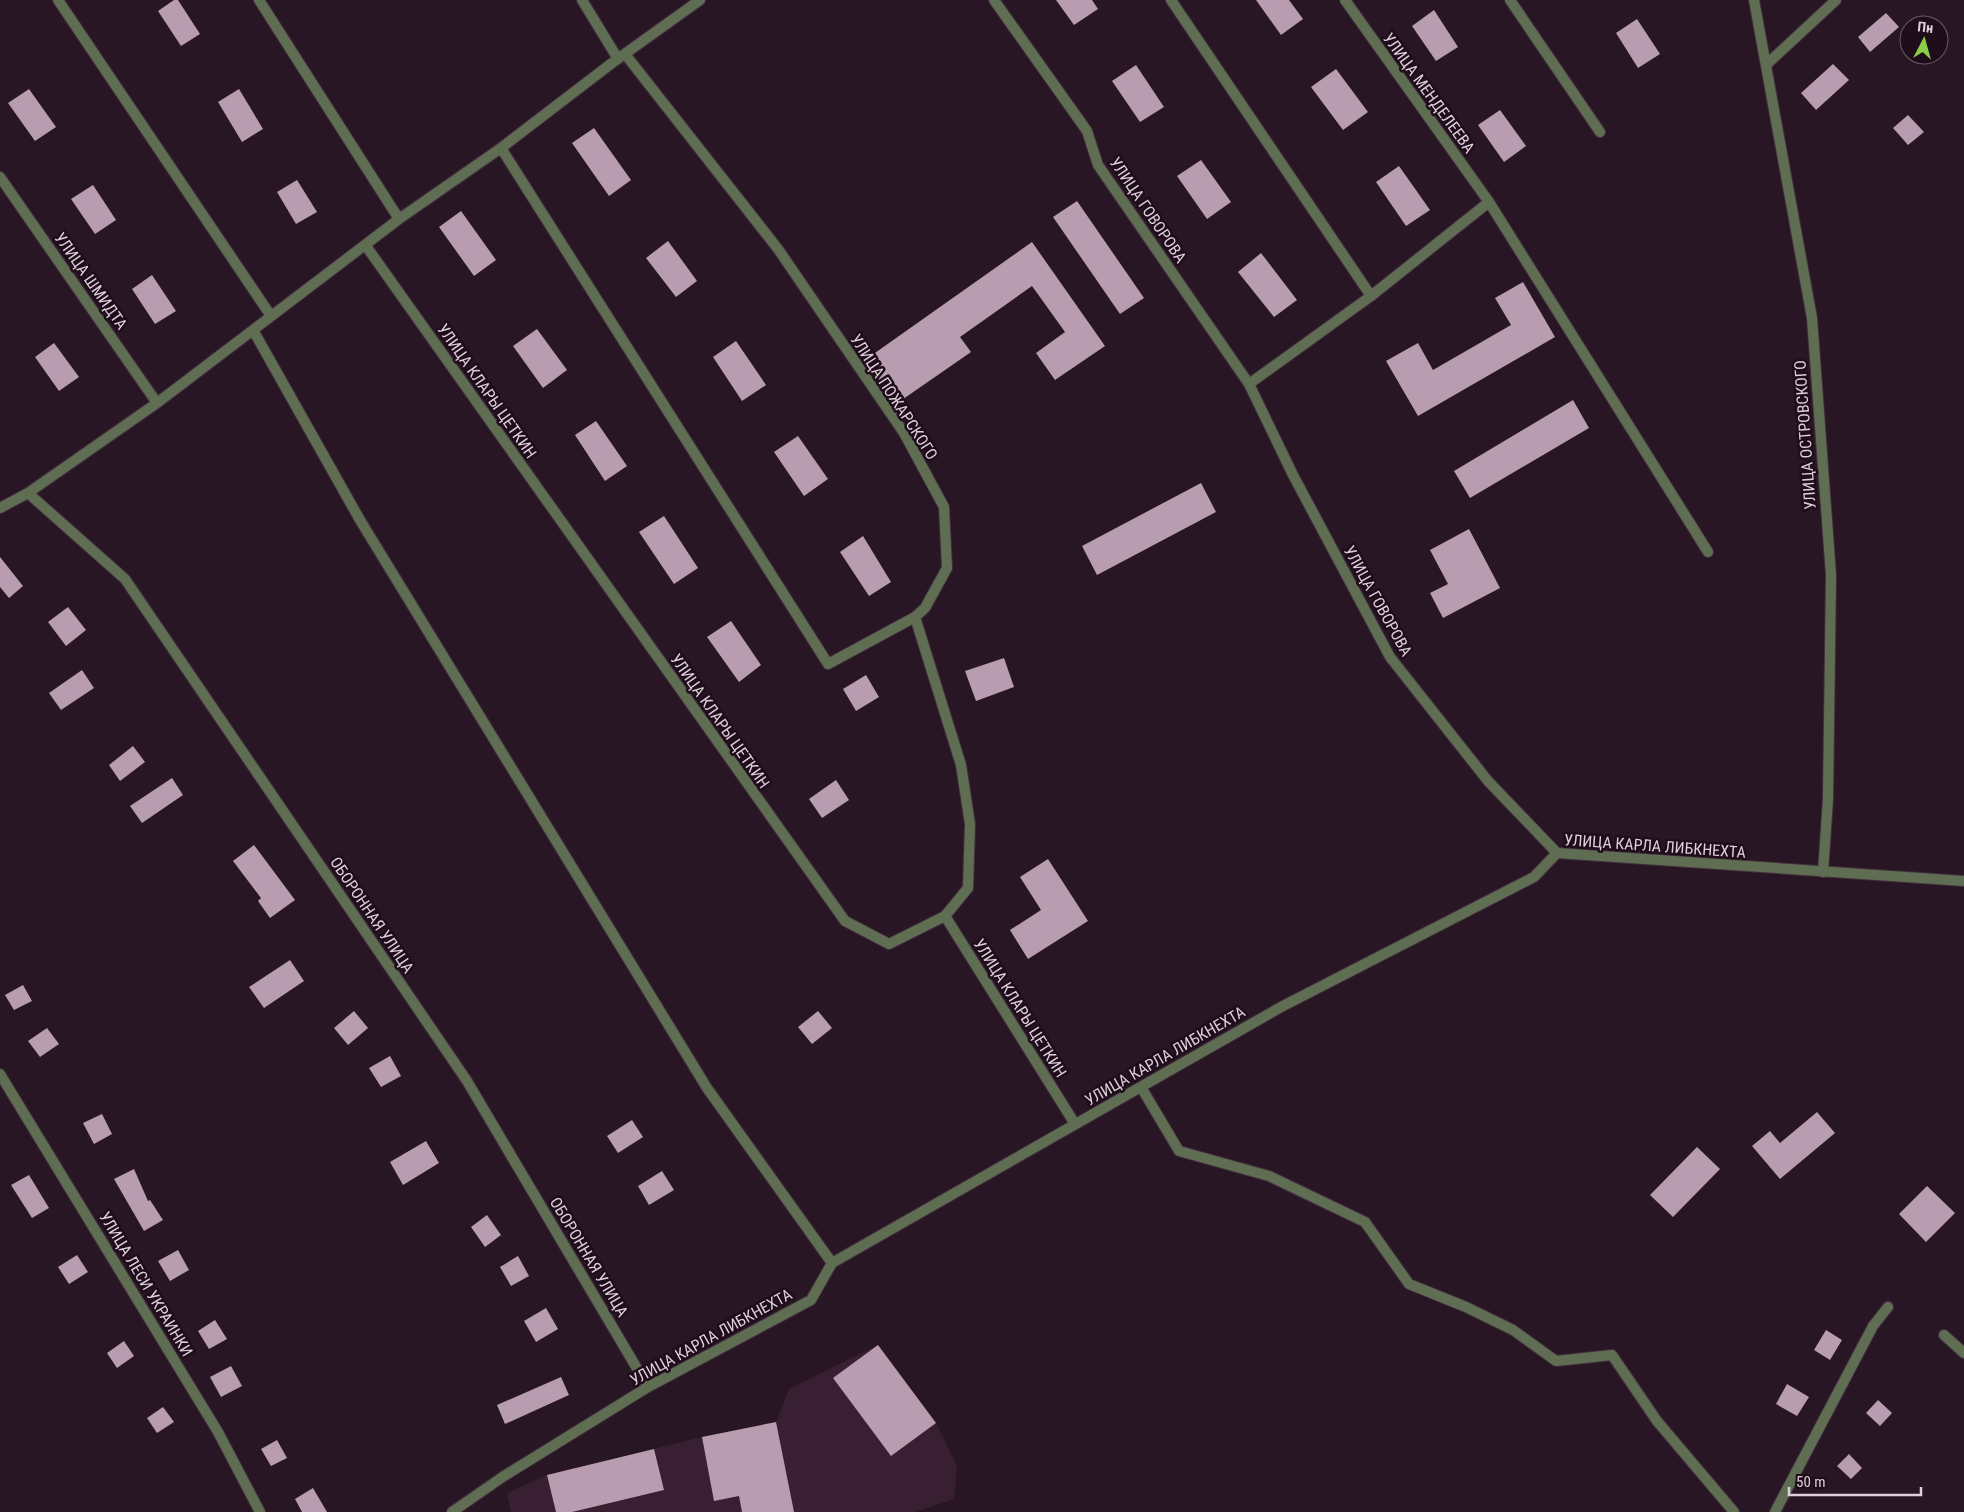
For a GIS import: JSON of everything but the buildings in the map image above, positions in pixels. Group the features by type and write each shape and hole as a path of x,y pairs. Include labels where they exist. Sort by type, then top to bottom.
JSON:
{"street":[{"path":"58,0 271,316"},
{"path":"259,0 399,219"},
{"name":"УЛИЦА ПОЖАРСКОГО","path":"582,0 622,57 778,249 904,434 944,507 947,568 925,608 915,617"},
{"path":"0,508 28,493 157,403 366,246 399,219 502,148 700,0"},
{"name":"УЛИЦА ГОВОРОВА","path":"994,0 1087,131 1098,165 1249,384 1293,475 1390,657 1488,781 1556,853"},
{"path":"1171,0 1371,296"},
{"name":"УЛИЦА МЕНДЕЛЕЕВА","path":"1344,0 1489,203 1708,552"},
{"path":"1510,0 1600,132"},
{"name":"УЛИЦА ОСТРОВСКОГО","path":"1754,0 1812,318 1831,576 1828,799 1823,872"},
{"path":"1766,65 1836,0"},
{"path":"502,148 828,664 915,617 961,765 970,824 968,888 945,916"},
{"name":"УЛИЦА ШМИДТА","path":"0,177 157,403"},
{"path":"1249,384 1371,296 1489,203"},
{"name":"УЛИЦА КЛАРЫ ЦЕТКИН","path":"366,246 845,921 889,944 945,916 1075,1124"},
{"path":"254,330 360,520 707,1088 832,1263"},
{"name":"ОБОРОННАЯ УЛИЦА","path":"28,493 125,579 467,1081 648,1387"},
{"name":"УЛИЦА КАРЛА ЛИБКНЕХТА","path":"452,1512 504,1476 648,1387 811,1300 832,1263 1282,1007 1534,877 1556,853 1964,880"},
{"name":"УЛИЦА ЛЕСИ УКРАИНКИ","path":"0,1074 218,1432 260,1512"},
{"path":"1141,1087 1179,1150 1270,1176 1366,1222 1409,1284 1466,1307 1513,1330 1556,1360 1612,1355 1657,1421 1734,1512"},
{"path":"1775,1512 1873,1326 1888,1306"},
{"path":"1944,1335 1964,1353"}],"shaded area":[{"path":"878,1345 936,1423 957,1466 954,1499 915,1512 511,1512 507,1493 547,1475 702,1437 776,1422 789,1389"}]}
